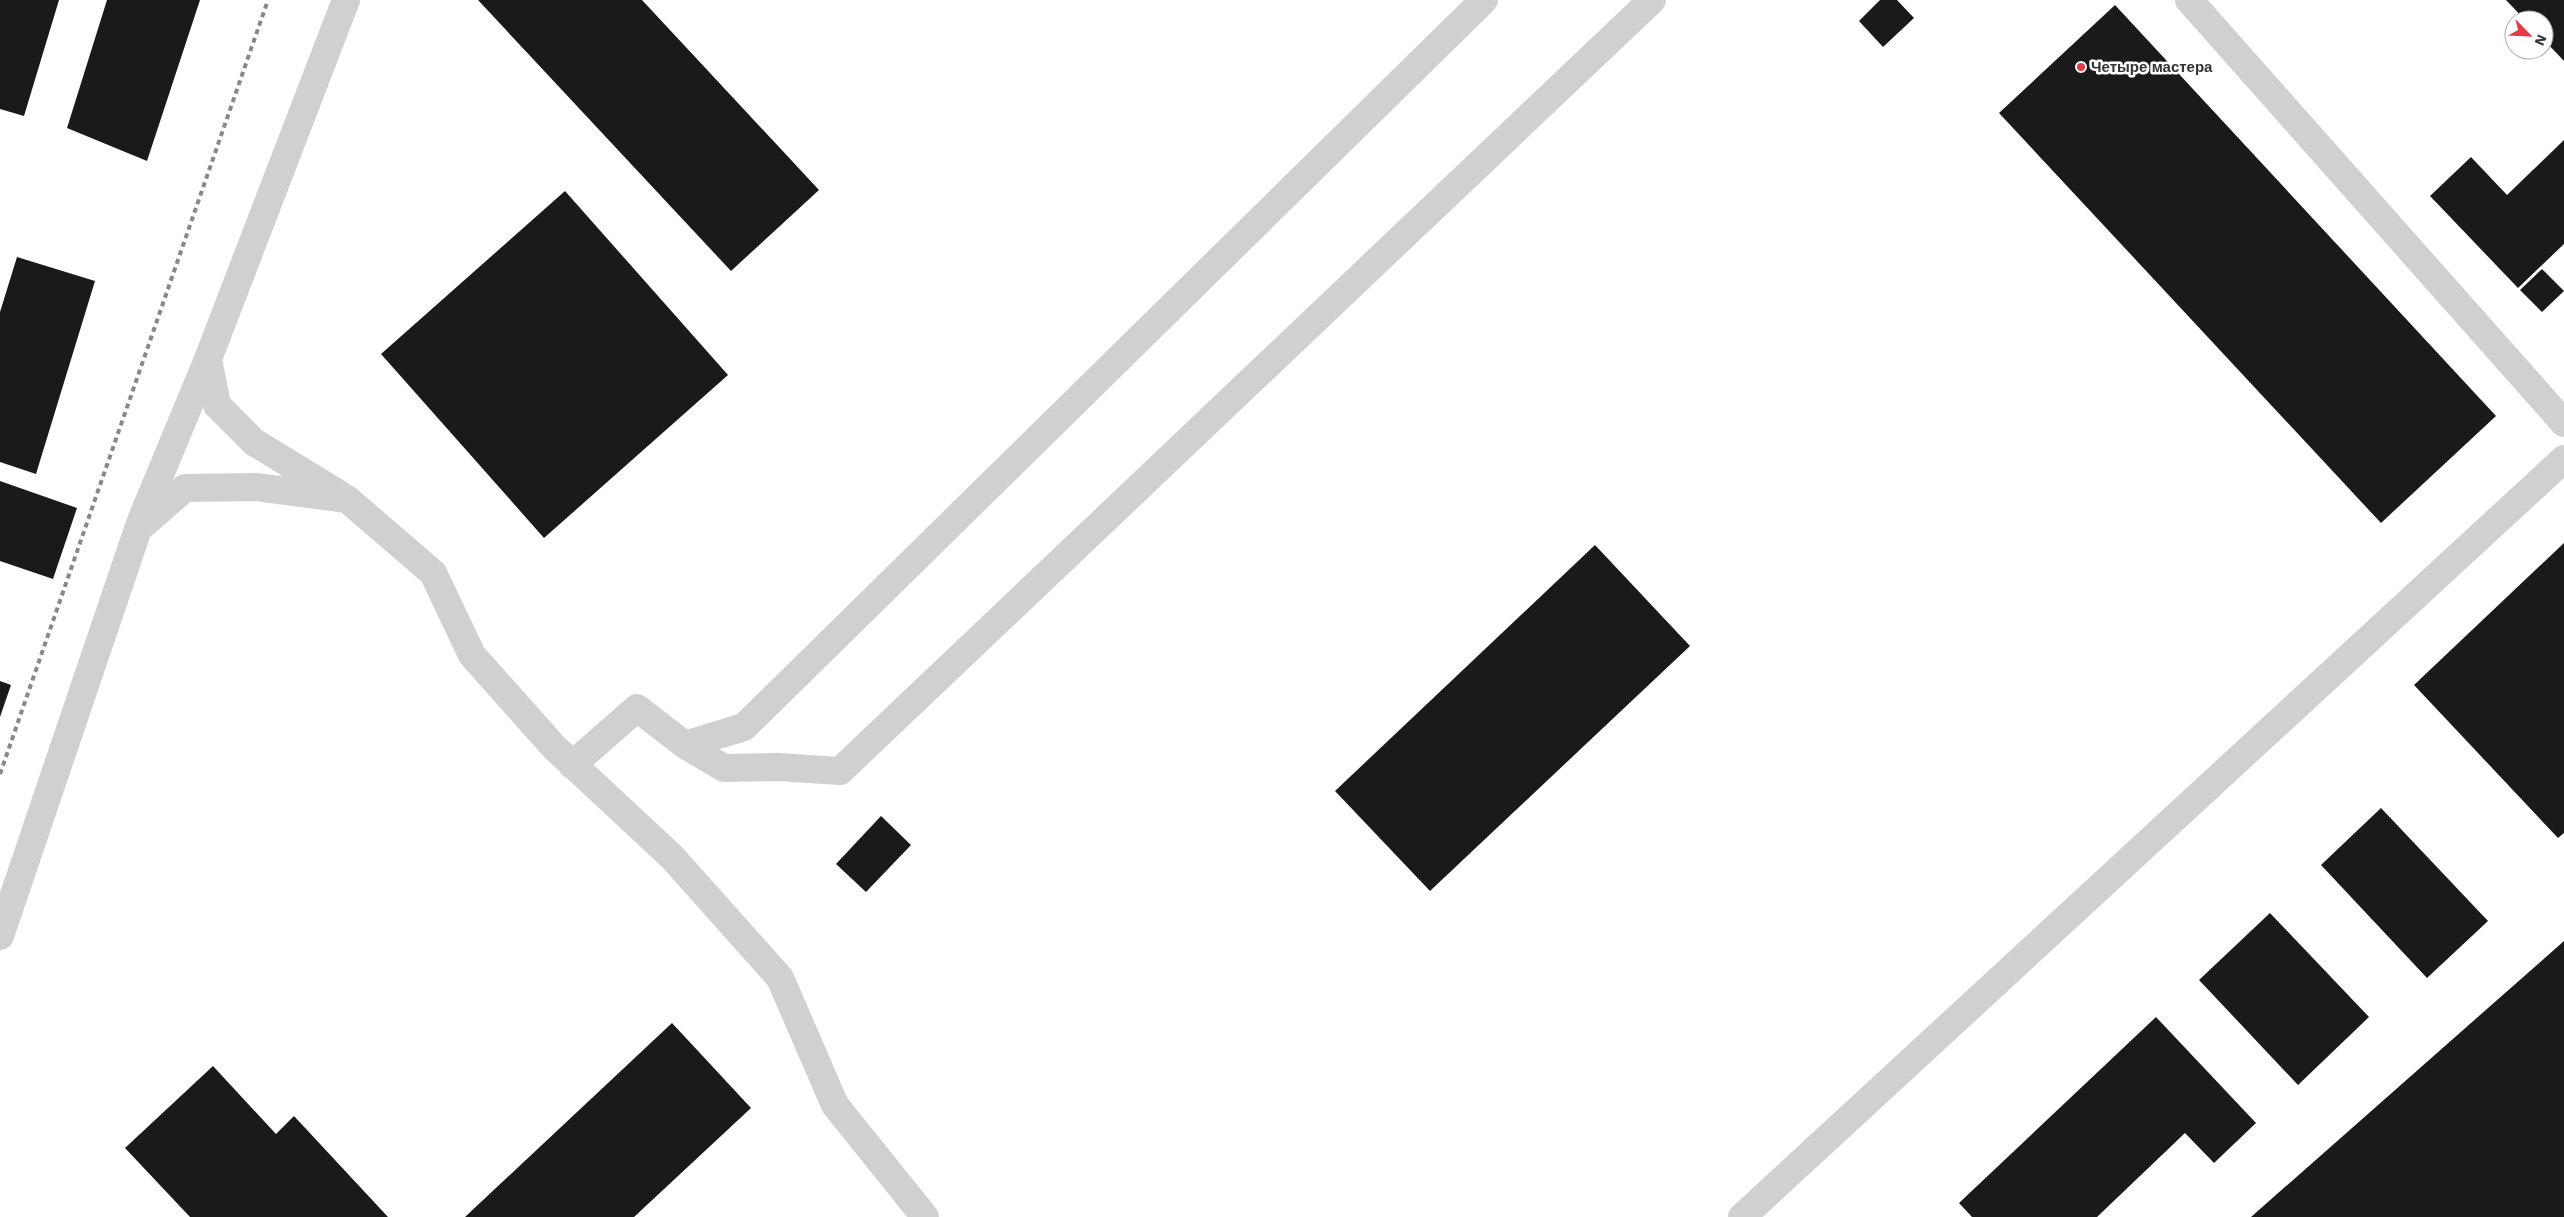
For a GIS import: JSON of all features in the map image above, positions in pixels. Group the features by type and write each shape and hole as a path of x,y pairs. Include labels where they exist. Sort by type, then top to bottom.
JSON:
{"lane":[{"path":"0,936 138,529 208,358 346,0"},
{"path":"685,744 744,727 1484,0"},
{"path":"572,765 636,708 685,744 724,768 778,767 840,771 1652,0"},
{"path":"2189,0 2564,423"},
{"path":"208,358 217,405 254,442 347,499 433,573 472,655 554,747 672,858 780,978 835,1104 925,1217"},
{"path":"1742,1217 2564,458"},
{"path":"138,529 185,488 256,487 347,499"}],"building":[{"path":"0,0 59,0 24,116 0,109"},
{"path":"107,0 200,0 147,161 67,128"},
{"path":"478,0 642,0 819,190 731,271"},
{"path":"1880,0 1897,0 1914,18 1883,47 1859,21"},
{"path":"2506,0 2564,0 2564,61 2554,50 2554,10 2516,10"},
{"path":"2115,5 2496,416 2381,523 1999,113"},
{"path":"2564,140 2564,244 2518,288 2430,196 2471,157 2507,195"},
{"path":"565,191 728,375 544,538 381,354"},
{"path":"17,257 95,281 36,474 0,462 0,312"},
{"path":"2542,269 2564,291 2542,312 2520,290"},
{"path":"0,481 77,508 53,579 0,561"},
{"path":"2564,543 2564,833 2558,838 2414,685"},
{"path":"1595,545 1690,646 1430,891 1335,791"},
{"path":"0,681 11,685 0,717"},
{"path":"2381,808 2488,921 2427,978 2321,865"},
{"path":"881,816 911,845 866,892 836,864"},
{"path":"2270,913 2369,1017 2298,1085 2199,980"},
{"path":"2564,941 2564,1217 2251,1217"},
{"path":"2156,1017 2256,1123 2214,1163 2185,1133 2097,1217 1972,1217 1959,1203"},
{"path":"672,1023 751,1108 634,1217 465,1217"},
{"path":"213,1066 276,1134 294,1116 388,1217 190,1217 125,1148"}],"railway":[{"path":"0,774 268,0"}],"place":[{"name":"Четыре мастера","path":"2081,67"}]}
